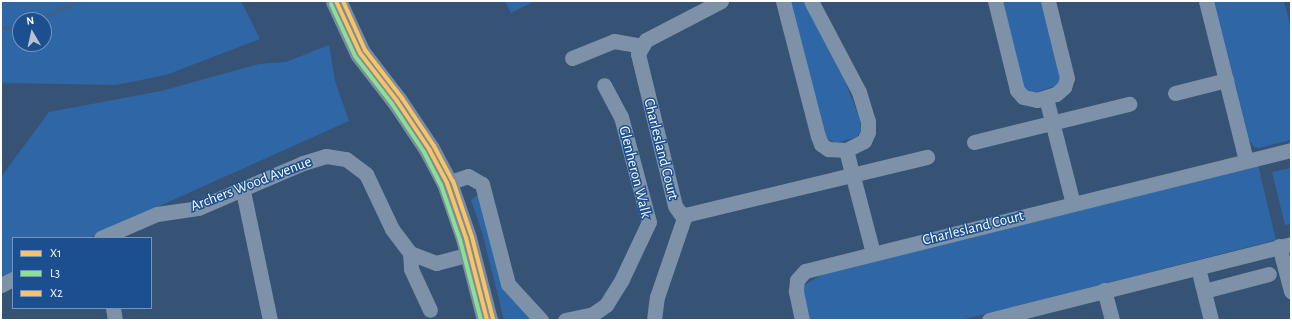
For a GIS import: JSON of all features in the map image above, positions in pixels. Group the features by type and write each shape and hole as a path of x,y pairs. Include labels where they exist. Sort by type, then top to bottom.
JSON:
{"main road":[{"path":"336,1 360,53 401,107 447,183 470,254 487,320"}],"street":[{"path":"572,58 614,41 641,46 646,40 721,1"},
{"path":"784,1 821,144 828,149 846,150 864,141 868,132 868,121 859,92 810,1"},
{"path":"995,1 1017,90 1024,97 1046,98 1064,88 1067,78 1048,1"},
{"path":"1206,1 1246,160"},
{"name":"Charlesland Court","path":"641,46 639,63 673,199 675,206 685,215 928,157"},
{"path":"1175,93 1226,80"},
{"name":"Glenheron Walk","path":"565,320 594,314 606,304 622,280 649,222 621,117 604,85"},
{"path":"1046,98 1073,204"},
{"path":"974,142 1129,104"},
{"path":"846,150 854,175 873,253"},
{"name":"Charlesland Court","path":"802,320 796,290 797,280 805,271 1291,150"},
{"name":"Archers Wood Avenue","path":"103,237 157,214 198,208 243,191 303,163 326,156 346,159 366,174 392,229 410,253"},
{"path":"447,183 468,176 482,184 508,284 541,320"},
{"path":"243,191 270,320"},
{"path":"654,320 657,297 685,215"},
{"path":"990,320 1005,318 1104,290 1198,268 1285,245 1291,291"},
{"path":"430,310 411,269 410,253 436,263 470,254"},
{"path":"1198,268 1211,320"},
{"path":"1204,290 1269,274"},
{"path":"1,285 12,280"},
{"path":"1104,290 1112,320"},
{"path":"112,309 115,320"}],"shaded area":[{"path":"1,1 241,1 260,39 166,75 116,85 1,83"},
{"path":"505,1 535,1 511,13"},
{"path":"790,1 803,1 844,78 860,120 861,131 857,137 836,143 826,138"},
{"path":"1001,1 1041,1 1060,77 1058,85 1034,93 1027,92 1022,84"},
{"path":"1213,1 1284,1 1291,28 1291,140 1259,148 1254,147 1248,139"},
{"path":"329,45 335,81 349,121 90,237 12,237 12,273 1,278 1,177 49,112 161,91 259,64 286,62"},
{"path":"1258,165 1276,240 961,320 810,320 803,291 806,284 825,273"},
{"path":"1291,168 1291,224 1285,225 1272,172"},
{"path":"480,193 506,287 536,320 504,320 482,232 471,200"}],"waterway":[{"path":"52,14 79,1"},
{"path":"1,29 12,28"}],"transit line":[{"name":"X1","path":"336,1 360,53 397,101 429,149 447,183 466,238 487,320"},
{"name":"X2","path":"343,1 365,50 402,98 434,146 453,181 472,237 493,319"},
{"name":"L3","path":"331,4 355,56 392,104 424,152 441,185 460,240 481,320"}]}
